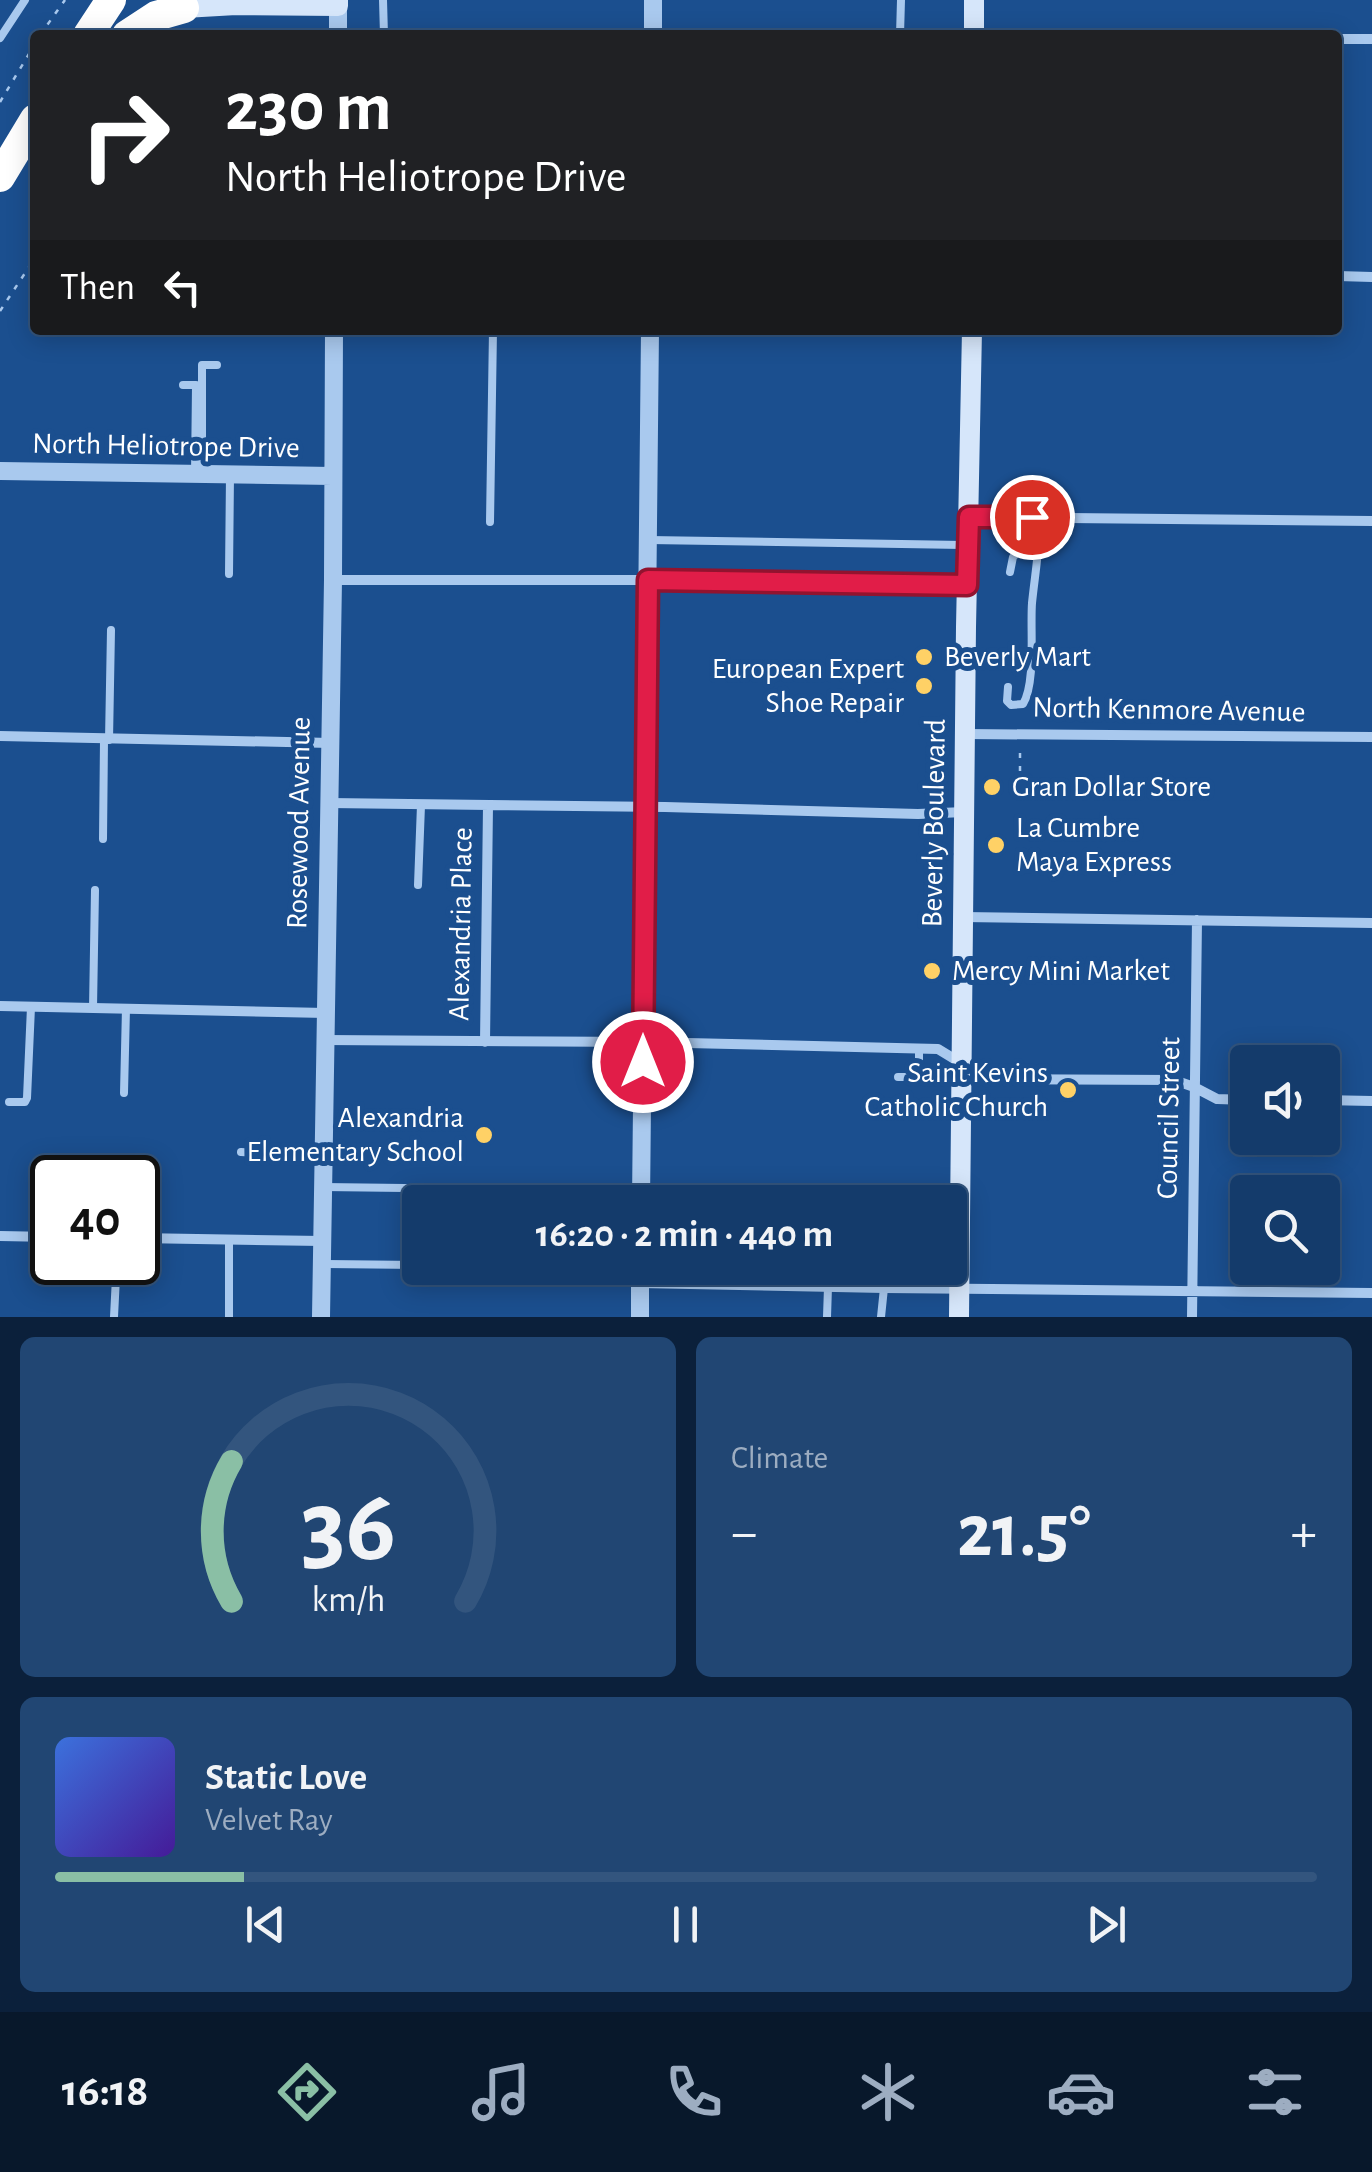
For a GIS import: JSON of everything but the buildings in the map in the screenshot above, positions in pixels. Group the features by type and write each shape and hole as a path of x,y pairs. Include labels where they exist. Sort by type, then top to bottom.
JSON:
{"highway":[{"path":"93,30 112,0"},
{"path":"135,30 179,4"},
{"path":"0,176 30,126"},
{"path":"0,202 30,162"}],"main road":[{"path":"974,0 974,30"},
{"path":"179,4 338,3"},
{"name":"Beverly Boulevard","path":"959,1317 972,335"}],"street":[{"path":"653,0 653,30"},
{"path":"338,3 338,30"},
{"path":"1342,39 1372,39"},
{"path":"1342,276 1372,277"},
{"name":"Rosewood Avenue","path":"320,1317 334,335"},
{"path":"641,1185 650,335"},
{"name":"North Heliotrope Drive","path":"0,471 332,476"},
{"path":"969,517 1372,521"},
{"path":"333,580 967,585"},
{"name":"North Kenmore Avenue","path":"966,734 1372,738"},
{"path":"0,736 330,743"},
{"path":"329,804 965,812"},
{"name":"Alexandria Place","path":"485,1042 488,806"},
{"path":"963,917 1372,922"},
{"name":"Council Street","path":"1192,1317 1196,920"},
{"path":"0,1006 326,1013"},
{"path":"325,1040 938,1049 984,1077 1174,1080 1218,1099 1230,1099"},
{"path":"1340,1100 1372,1101"},
{"path":"0,1236 30,1237"},
{"path":"160,1238 322,1241"},
{"path":"640,1285 640,1317"},
{"path":"797,1285 1372,1293"}],"lane":[{"path":"0,38 25,0"},
{"path":"95,30 123,0"},
{"path":"384,0 384,30"},
{"path":"900,30 901,0"},
{"path":"490,522 493,335"},
{"path":"199,474 202,364 217,364"},
{"path":"183,385 196,385 199,474"},
{"path":"229,574 230,475"},
{"path":"1010,572 1013,557 1032,538 1036,517"},
{"path":"1008,687 1011,705 1023,704 1029,688 1032,605 1040,538 1036,517"},
{"path":"649,540 968,545"},
{"path":"102,839 111,630"},
{"path":"418,885 421,805"},
{"path":"93,1008 95,890"},
{"path":"9,1102 25,1102 27,1098 32,1006"},
{"path":"124,1093 126,1008"},
{"path":"918,1048 919,1077"},
{"path":"898,1077 930,1077"},
{"path":"241,1152 324,1158"},
{"path":"323,1187 402,1188"},
{"path":"229,1239 229,1317"},
{"path":"322,1264 402,1265"},
{"path":"114,1317 116,1285"},
{"path":"827,1317 828,1287"},
{"path":"881,1317 884,1288"}],"path":[{"path":"44,30 65,0"},
{"path":"0,102 30,52"},
{"path":"0,311 30,266"},
{"path":"1020,750 1020,771"}],"place":[{"name":"Beverly Mart","path":"924,657"},
{"name":"European Expert Shoe Repair","path":"924,686"},
{"name":"Gran Dollar Store","path":"992,787"},
{"name":"La Cumbre Maya Express","path":"996,845"},
{"name":"Mercy Mini Market","path":"932,971"},
{"name":"Saint Kevins Catholic Church","path":"1068,1090"},
{"name":"Alexandria Elementary School","path":"484,1135"}],"route":[{"path":"643,1062 648,580 967,585 969,517 1032,517"}]}
